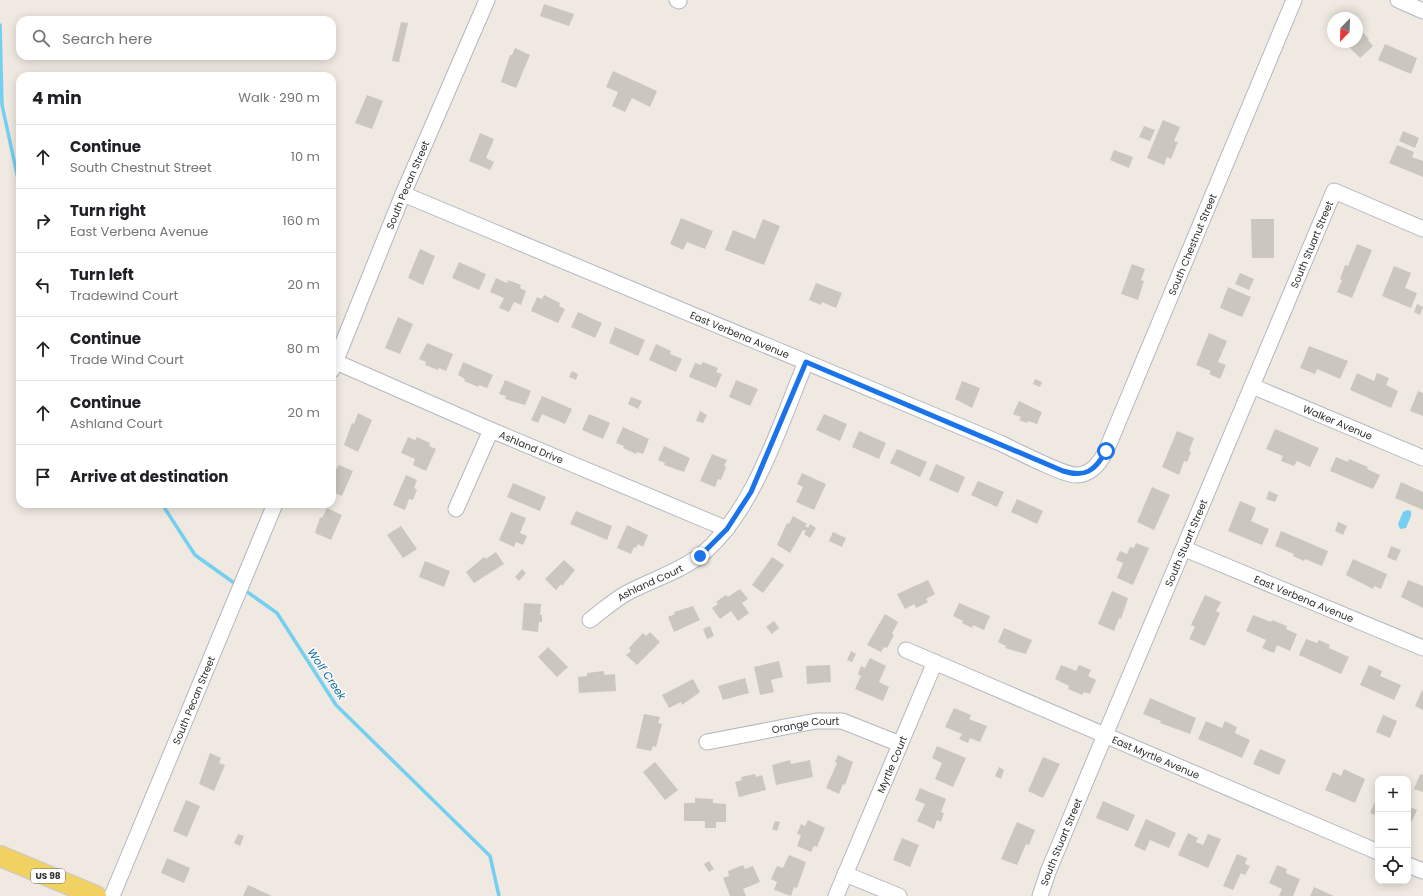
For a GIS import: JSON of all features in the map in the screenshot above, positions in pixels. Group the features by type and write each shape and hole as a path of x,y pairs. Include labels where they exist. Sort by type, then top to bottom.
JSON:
{"main road":[{"name":"US 98","path":"0,856 96,896"}],"street":[{"name":"South Pecan Street","path":"336,361 404,194 487,0"},
{"name":"South Chestnut Street","path":"1075,475 1090,471 1100,463 1106,451 1294,0"},
{"path":"1398,0 1423,11"},
{"name":"South Stuart Street","path":"1040,896 1048,872 1105,735 1185,549 1334,191 1423,229"},
{"name":"East Verbena Avenue","path":"404,194 1075,475"},
{"name":"Ashland Court","path":"590,620 626,594 688,563 705,551 727,529 751,492 806,362"},
{"name":"Ashland Drive","path":"336,367 727,529"},
{"name":"Walker Avenue","path":"1252,386 1423,458"},
{"path":"456,510 491,430"},
{"name":"South Pecan Street","path":"112,896 273,508"},
{"name":"East Verbena Avenue","path":"1185,549 1423,648"},
{"path":"906,650 935,662"},
{"name":"East Myrtle Avenue","path":"935,662 1375,851"},
{"name":"Myrtle Court","path":"836,896 935,662"},
{"name":"Orange Court","path":"707,742 816,721 842,721 900,744"},
{"path":"1411,865 1423,871"},
{"path":"845,874 899,896"}],"water":[{"path":"1407,510 1411,511 1411,516 1406,528 1400,529 1398,524 1403,512"}],"building":[{"path":"544,4 574,14 569,26 540,16"},
{"path":"401,22 408,23 399,62 392,61"},
{"path":"1363,32 1373,46 1360,58 1350,48 1363,48"},
{"path":"1385,44 1417,58 1411,74 1378,60"},
{"path":"515,48 530,55 516,88 501,82 510,55 512,55"},
{"path":"613,71 657,91 650,107 632,98 625,112 612,106 618,92 606,87"},
{"path":"367,95 383,101 372,129 355,123"},
{"path":"1163,120 1180,127 1174,141 1178,142 1171,159 1167,157 1164,165 1147,158"},
{"path":"1144,126 1155,130 1150,141 1139,137"},
{"path":"1403,131 1419,138 1415,148 1399,141"},
{"path":"480,133 494,139 486,158 494,162 490,170 469,161"},
{"path":"1397,145 1414,152 1412,157 1423,161 1423,177 1389,163"},
{"path":"1114,150 1133,157 1129,168 1110,160"},
{"path":"681,218 713,231 705,249 687,242 683,250 670,244"},
{"path":"763,219 780,226 764,265 725,250 733,230 755,239"},
{"path":"1251,219 1274,219 1274,258 1252,258"},
{"path":"1357,244 1372,250 1352,298 1337,292 1342,280 1340,279 1345,265 1348,266"},
{"path":"420,249 435,256 423,285 408,278"},
{"path":"459,262 486,274 479,290 452,278"},
{"path":"1132,264 1145,269 1141,280 1144,281 1138,300 1121,294"},
{"path":"1394,266 1411,273 1405,288 1417,293 1411,308 1382,296"},
{"path":"1240,273 1254,279 1249,290 1235,284"},
{"path":"496,278 507,283 508,280 521,285 520,288 526,291 521,305 514,302 509,312 499,308 504,298 490,292"},
{"path":"816,283 842,293 836,308 822,302 821,305 809,300"},
{"path":"1228,287 1251,297 1242,317 1220,308"},
{"path":"544,295 560,303 559,306 565,309 558,323 531,311 537,297 542,299"},
{"path":"1417,304 1423,307 1420,315 1414,312"},
{"path":"578,312 602,323 595,338 571,327"},
{"path":"398,317 413,324 400,354 385,348"},
{"path":"615,327 645,340 638,356 609,343"},
{"path":"1209,333 1227,341 1218,362 1226,365 1220,379 1209,374 1211,371 1196,365"},
{"path":"427,343 453,354 446,371 439,368 438,370 425,365 426,362 419,359"},
{"path":"656,344 671,351 670,354 682,359 676,372 649,360"},
{"path":"1309,346 1348,361 1340,379 1317,369 1315,374 1300,368"},
{"path":"463,362 493,375 487,388 479,385 478,387 464,381 465,379 458,375"},
{"path":"703,362 718,368 716,372 722,374 716,388 689,377 695,363 701,365"},
{"path":"572,371 578,374 576,380 569,377"},
{"path":"1357,373 1374,381 1377,373 1389,378 1386,385 1398,391 1391,408 1350,390"},
{"path":"1035,379 1042,382 1040,387 1033,384"},
{"path":"505,380 531,391 525,405 505,399 506,396 499,394"},
{"path":"736,380 758,389 750,406 729,397"},
{"path":"962,381 980,388 972,408 955,399"},
{"path":"1418,391 1423,393 1423,416 1410,411"},
{"path":"542,396 572,409 565,424 542,414 538,423 531,420"},
{"path":"631,397 642,401 638,409 628,404"},
{"path":"1019,401 1042,412 1037,424 1019,420 1021,417 1013,414"},
{"path":"700,411 707,415 703,423 696,421"},
{"path":"358,413 372,420 358,452 344,445 352,423 354,424"},
{"path":"589,414 610,423 603,439 582,430"},
{"path":"824,414 847,424 840,441 816,430"},
{"path":"623,427 649,439 643,454 637,452 636,454 623,448 624,446 616,443"},
{"path":"1275,429 1319,448 1310,467 1297,461 1294,466 1281,461 1283,456 1266,449"},
{"path":"859,431 886,443 879,459 852,447"},
{"path":"1177,431 1194,438 1187,462 1184,461 1179,475 1162,467"},
{"path":"408,437 415,440 417,437 430,443 429,446 436,449 426,471 413,465 415,459 401,453"},
{"path":"664,446 690,458 684,472 664,465 665,463 658,460"},
{"path":"897,449 927,462 920,477 890,463"},
{"path":"712,454 727,460 721,480 718,479 715,487 700,481"},
{"path":"1336,457 1348,462 1349,459 1368,467 1367,469 1380,475 1373,489 1330,471"},
{"path":"936,464 965,477 958,493 929,480"},
{"path":"339,465 353,471 342,496 336,494 336,470"},
{"path":"802,473 826,484 814,510 796,502 803,487 797,484"},
{"path":"406,475 417,480 414,488 417,490 413,500 409,499 405,510 393,505"},
{"path":"978,481 1004,492 997,507 971,495"},
{"path":"1401,482 1423,492 1423,510 1395,498"},
{"path":"513,483 546,497 540,511 507,497"},
{"path":"1152,487 1170,495 1154,530 1137,522"},
{"path":"1269,491 1278,495 1275,502 1266,499"},
{"path":"1017,499 1043,511 1037,524 1011,512"},
{"path":"1240,501 1256,508 1251,521 1269,529 1262,545 1228,531"},
{"path":"327,508 342,515 331,540 315,533 320,517 322,518"},
{"path":"576,511 612,526 607,540 570,524"},
{"path":"511,512 526,518 520,533 527,536 523,545 516,542 514,547 499,540"},
{"path":"793,516 807,524 805,526 808,528 810,524 816,528 810,538 804,534 806,531 803,530 790,553 777,545 787,523 789,524"},
{"path":"1338,522 1347,526 1343,535 1335,531"},
{"path":"627,525 648,535 643,547 638,544 636,548 634,547 631,554 617,548"},
{"path":"401,526 417,549 403,558 387,535"},
{"path":"1281,531 1328,551 1322,566 1305,559 1304,561 1293,556 1294,554 1275,546"},
{"path":"833,532 846,538 842,547 829,541"},
{"path":"1136,543 1149,548 1133,585 1117,578 1123,563 1116,560 1120,551 1127,554 1130,547 1134,548"},
{"path":"1391,546 1401,550 1396,561 1387,557"},
{"path":"496,552 504,564 474,583 466,572 484,557 486,559"},
{"path":"772,557 784,565 763,593 752,585"},
{"path":"1353,559 1387,574 1381,589 1374,586 1373,589 1346,575"},
{"path":"564,560 575,570 562,586 561,584 556,590 545,579"},
{"path":"425,561 450,571 444,587 419,577"},
{"path":"522,569 526,573 519,581 515,577"},
{"path":"928,580 935,594 926,599 928,602 916,608 914,604 905,609 897,594"},
{"path":"1408,580 1423,586 1423,608 1401,597"},
{"path":"740,589 748,599 742,603 749,613 738,621 731,611 720,619 712,608 718,604 716,602 726,595 728,597"},
{"path":"1112,591 1128,598 1121,619 1119,618 1114,631 1098,624"},
{"path":"1205,595 1221,602 1216,611 1220,613 1205,646 1189,639 1195,627 1191,625"},
{"path":"524,603 541,604 540,615 542,615 542,622 539,622 538,632 522,630"},
{"path":"959,603 990,616 984,630 973,625 972,628 953,616"},
{"path":"693,606 700,620 674,632 668,617 675,614 674,612"},
{"path":"885,614 898,622 892,634 894,635 887,648 884,647 881,652 867,645"},
{"path":"1253,615 1287,626 1286,629 1297,634 1290,651 1277,645 1274,653 1262,648 1266,640 1246,631"},
{"path":"774,621 779,628 772,634 766,627"},
{"path":"710,626 714,636 707,639 703,629"},
{"path":"1004,628 1032,640 1026,654 1005,648 1006,646 998,642"},
{"path":"650,632 660,642 637,665 626,655 631,651 629,648 643,633 646,636"},
{"path":"1306,639 1317,643 1319,640 1330,645 1329,648 1349,657 1341,674 1299,655"},
{"path":"548,647 568,667 557,677 538,657"},
{"path":"851,651 856,654 852,662 847,660"},
{"path":"870,658 886,666 879,682 889,687 883,701 855,689 861,676 858,674 861,666 865,668"},
{"path":"779,661 783,677 771,680 774,692 760,695 754,667"},
{"path":"830,665 831,682 807,684 806,666"},
{"path":"1061,665 1076,671 1079,665 1091,670 1088,676 1096,680 1090,694 1084,692 1082,695 1068,689 1069,686 1055,679"},
{"path":"1369,665 1382,671 1380,676 1401,685 1394,700 1360,685"},
{"path":"604,671 604,675 615,674 616,691 579,693 578,677 587,676 587,673"},
{"path":"745,678 749,693 723,700 718,686"},
{"path":"693,679 700,692 682,705 681,702 669,708 662,695"},
{"path":"1422,690 1423,691 1423,710 1415,706"},
{"path":"1150,698 1196,718 1190,734 1160,723 1161,721 1143,714"},
{"path":"954,708 971,715 969,719 987,726 980,742 970,738 968,743 959,739 962,734 945,727"},
{"path":"644,714 660,717 658,723 662,724 656,747 653,746 651,751 636,748"},
{"path":"1383,715 1397,721 1390,738 1376,732"},
{"path":"1206,721 1222,728 1225,721 1237,727 1235,733 1250,740 1242,758 1198,739"},
{"path":"937,746 966,758 953,787 935,779 942,763 932,758"},
{"path":"1260,749 1286,760 1279,775 1253,764"},
{"path":"210,753 221,758 219,763 225,765 214,791 199,784"},
{"path":"838,755 853,762 845,785 843,784 839,794 826,788 837,763 835,762"},
{"path":"1043,757 1060,764 1043,798 1028,791"},
{"path":"790,760 791,764 810,760 813,777 776,785 772,765"},
{"path":"655,762 678,790 665,800 643,772"},
{"path":"999,767 1004,770 1001,779 995,776"},
{"path":"1344,769 1365,779 1355,803 1325,790 1333,772 1341,776"},
{"path":"755,774 756,777 762,775 766,790 739,797 735,782 742,780 741,777"},
{"path":"1420,774 1423,775 1423,792 1414,789"},
{"path":"920,788 946,799 941,812 944,813 941,822 937,820 934,829 917,821 925,804 915,800"},
{"path":"695,798 713,799 713,803 726,804 726,822 716,822 716,828 705,828 705,821 684,821 684,803 695,803"},
{"path":"186,800 200,806 187,837 173,831"},
{"path":"1103,801 1135,815 1128,831 1096,818"},
{"path":"1375,802 1375,815 1370,813"},
{"path":"1411,807 1417,810 1411,823"},
{"path":"1146,819 1176,833 1169,848 1150,840 1145,851 1134,846"},
{"path":"808,820 825,828 817,847 814,846 811,852 797,846 801,835 797,834 801,824 805,826"},
{"path":"775,821 780,822 777,831 772,829"},
{"path":"1017,822 1035,830 1029,845 1026,844 1017,865 1001,859"},
{"path":"1188,833 1198,838 1196,842 1203,845 1208,834 1221,839 1208,868 1178,855"},
{"path":"238,834 244,836 240,846 234,843"},
{"path":"902,838 919,845 910,867 893,860"},
{"path":"1237,854 1247,858 1245,864 1250,866 1245,875 1241,873 1233,890 1223,886"},
{"path":"789,855 806,862 797,888 794,887 791,896 774,890 777,882 771,879 777,866 783,868"},
{"path":"167,858 190,868 184,883 161,873"},
{"path":"709,861 714,869 709,872 704,864"},
{"path":"743,865 745,869 753,866 760,882 743,889 746,896 730,896 723,878 729,876 728,871"},
{"path":"1277,865 1287,869 1286,873 1300,879 1293,896 1279,896 1282,889 1269,883"},
{"path":"248,885 272,896 243,896"},
{"path":"1314,887 1334,896 1310,896"}],"waterway":[{"name":"Wolf Creek","path":"0,25 2,105 16,170"},
{"name":"Wolf Creek","path":"165,508 195,555 237,585"},
{"name":"Wolf Creek","path":"243,589 277,613 336,705 490,856 499,896"}],"route":[{"path":"700,556 727,529 751,492 765,462 806,362 1075,475 1090,471 1100,463 1106,451"}]}
